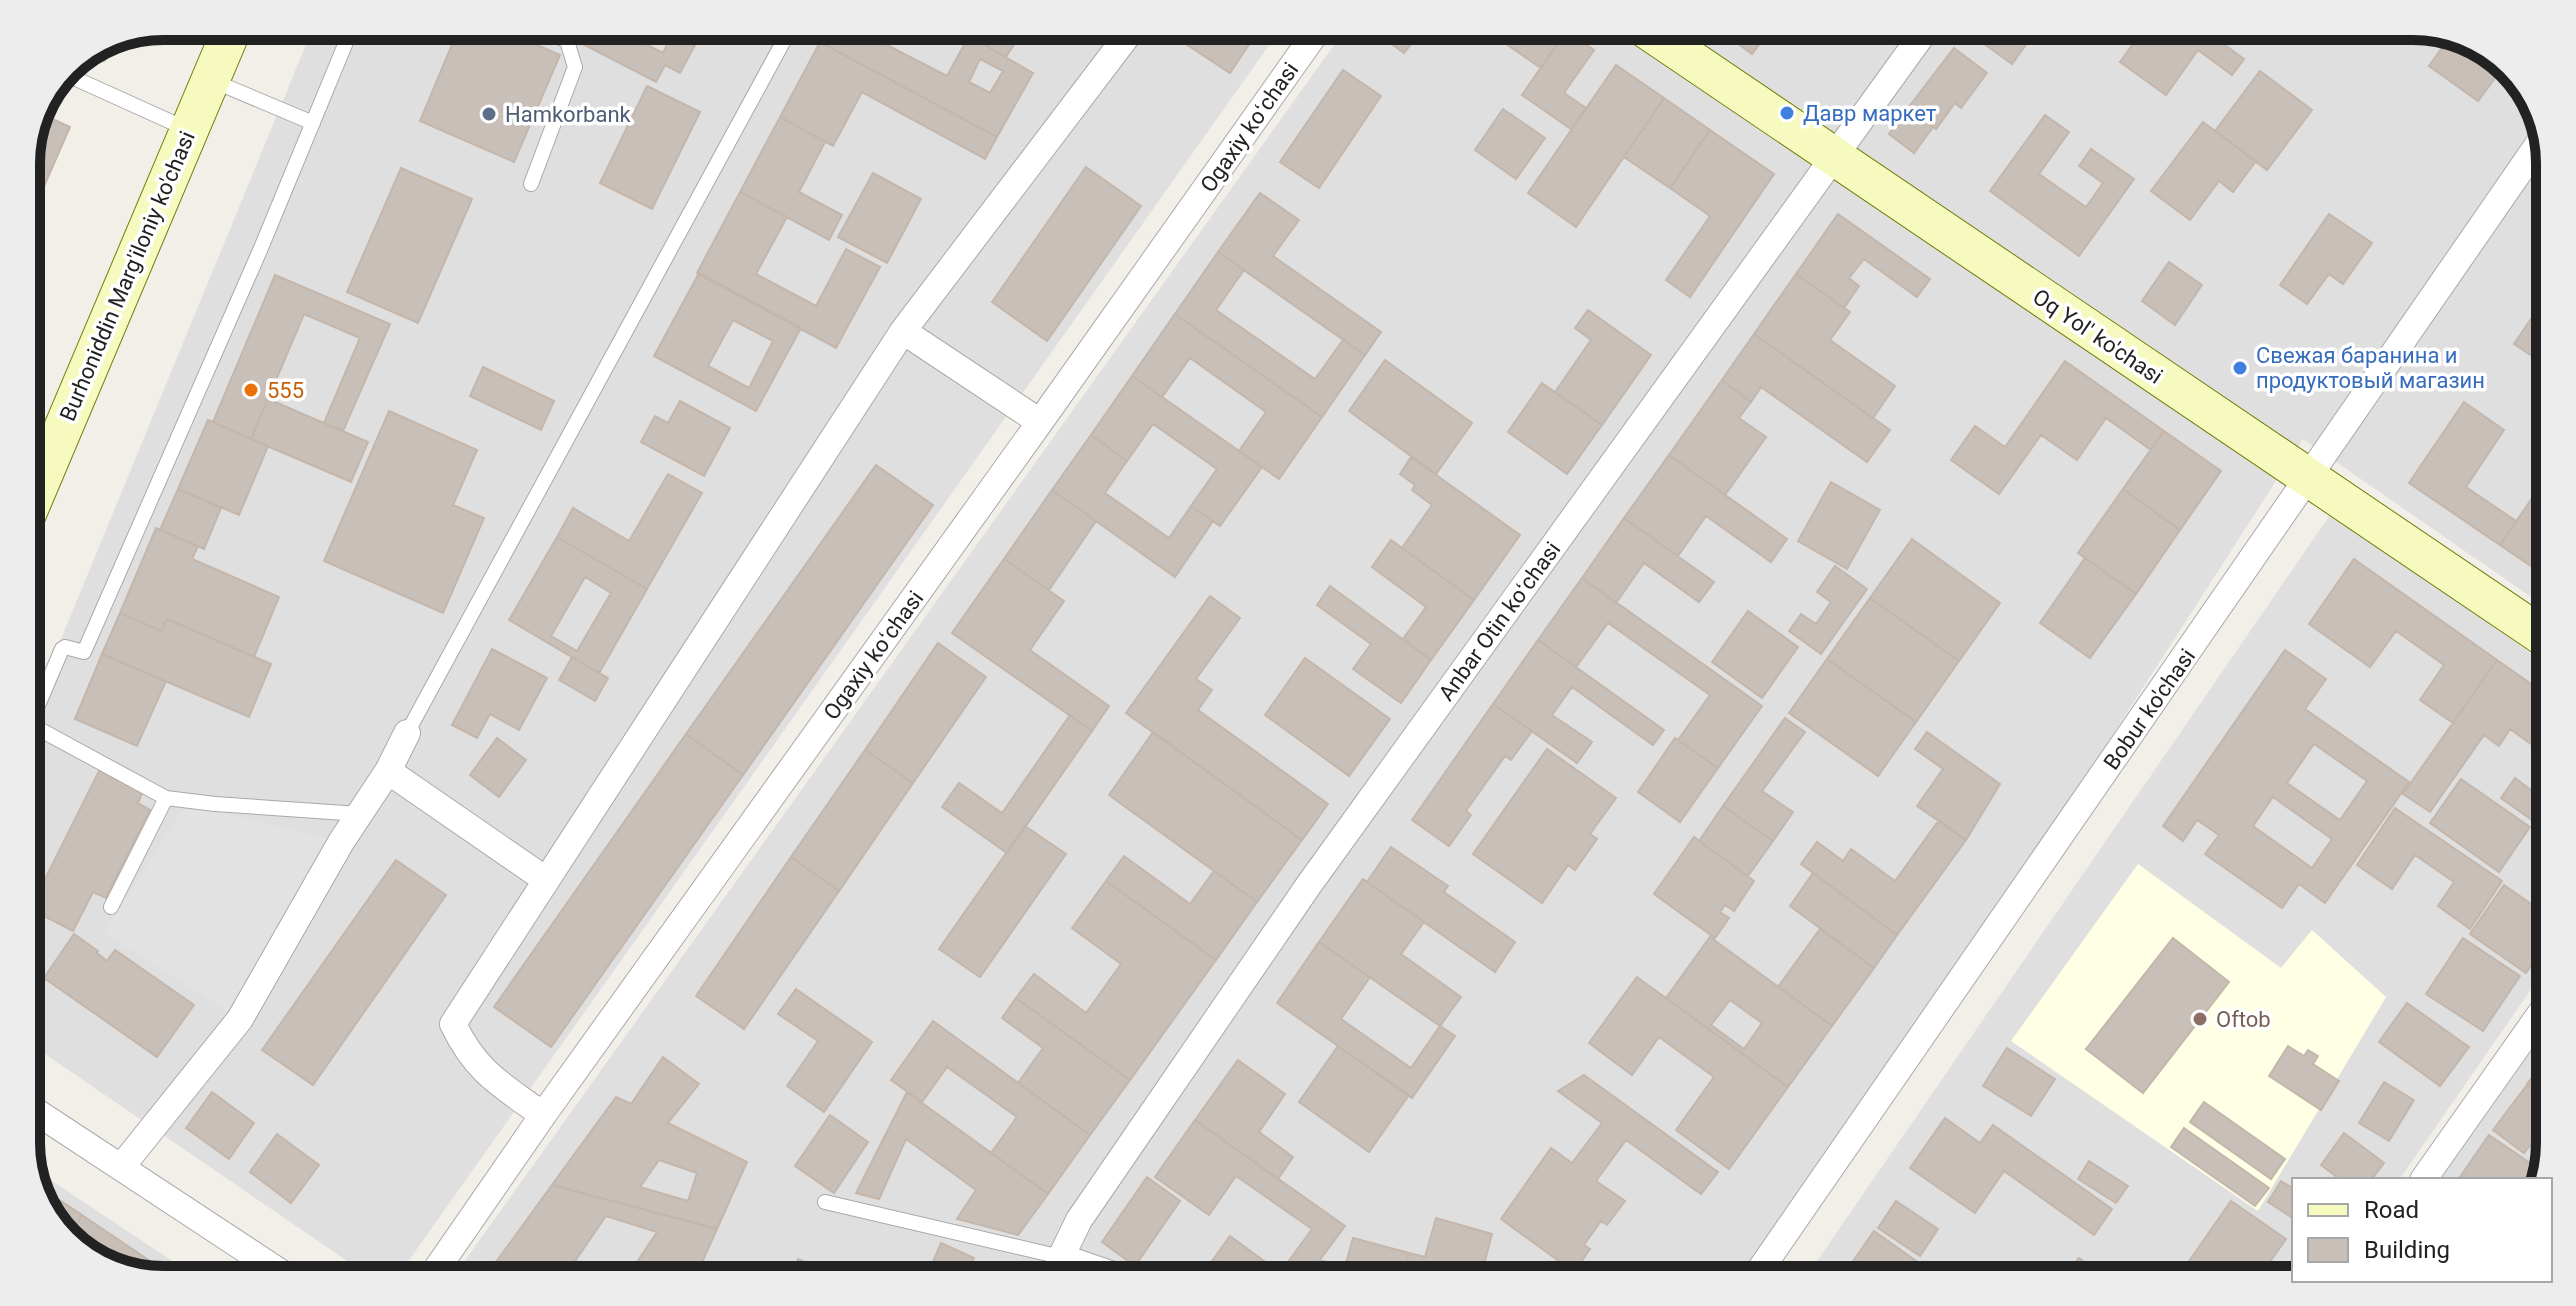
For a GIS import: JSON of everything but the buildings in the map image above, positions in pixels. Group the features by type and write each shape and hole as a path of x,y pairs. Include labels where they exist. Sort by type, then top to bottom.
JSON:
{"street":[{"name":"Burhoniddin Marg'iloniy ko'chasi","path":"41,440 189,130 227,40"},
{"path":"543,1115 482,1071 453,1024 903,331 1124,40"},
{"name":"Ogaxiy koʻchasi","path":"439,1266 543,1115 1311,40"},
{"name":"Oq Yol' ko'chasi","path":"1662,40 2536,632"},
{"name":"Anbar Otin koʻchasi","path":"1061,1257 1079,1220 1308,886 1918,40"},
{"name":"Bobur ko'chasi","path":"1763,1266 2535,149"},
{"path":"903,331 1040,422"},
{"path":"122,1166 240,1019 388,771 407,733"},
{"path":"388,771 546,880"},
{"path":"2424,1178 2536,1020"},
{"path":"40,1114 271,1266"},
{"path":"1061,1257 1087,1266"}],"lane":[{"path":"40,697 62,649 84,652 347,40"},
{"path":"531,184 575,67 565,40"},
{"path":"407,733 784,40"},
{"path":"74,78 189,130"},
{"path":"210,79 313,123"},
{"path":"40,730 166,798 360,814"},
{"path":"111,907 166,798"},
{"path":"825,1202 1061,1257"}],"shaded area":[{"path":"308,40 1273,40 405,1266 355,1266 40,1051 40,690"},
{"path":"1338,40 2413,40 2445,44 2482,61 2506,82 2523,108 2536,155 2536,600 2303,439 2029,865 1759,1266 461,1266"},
{"path":"2332,512 2536,657 2536,982 2400,1178 2292,1178 2292,1266 1814,1266"},
{"path":"187,803 341,842 240,1019 104,933"},
{"name":"Oftob","path":"2138,864 2281,968 2312,930 2386,997 2258,1211 2011,1041"},
{"path":"2536,1041 2536,1143 2531,1178 2438,1178"},
{"path":"45,1176 180,1266 131,1262 94,1245 61,1212"}],"place":[{"name":"Давр маркет","path":"1787,113"},
{"name":"Hamkorbank","path":"489,114"},
{"name":"Свежая баранина и продуктовый магазин","path":"2240,368"},
{"name":"555","path":"251,390"},
{"name":"Oftob","path":"2200,1019"}]}
